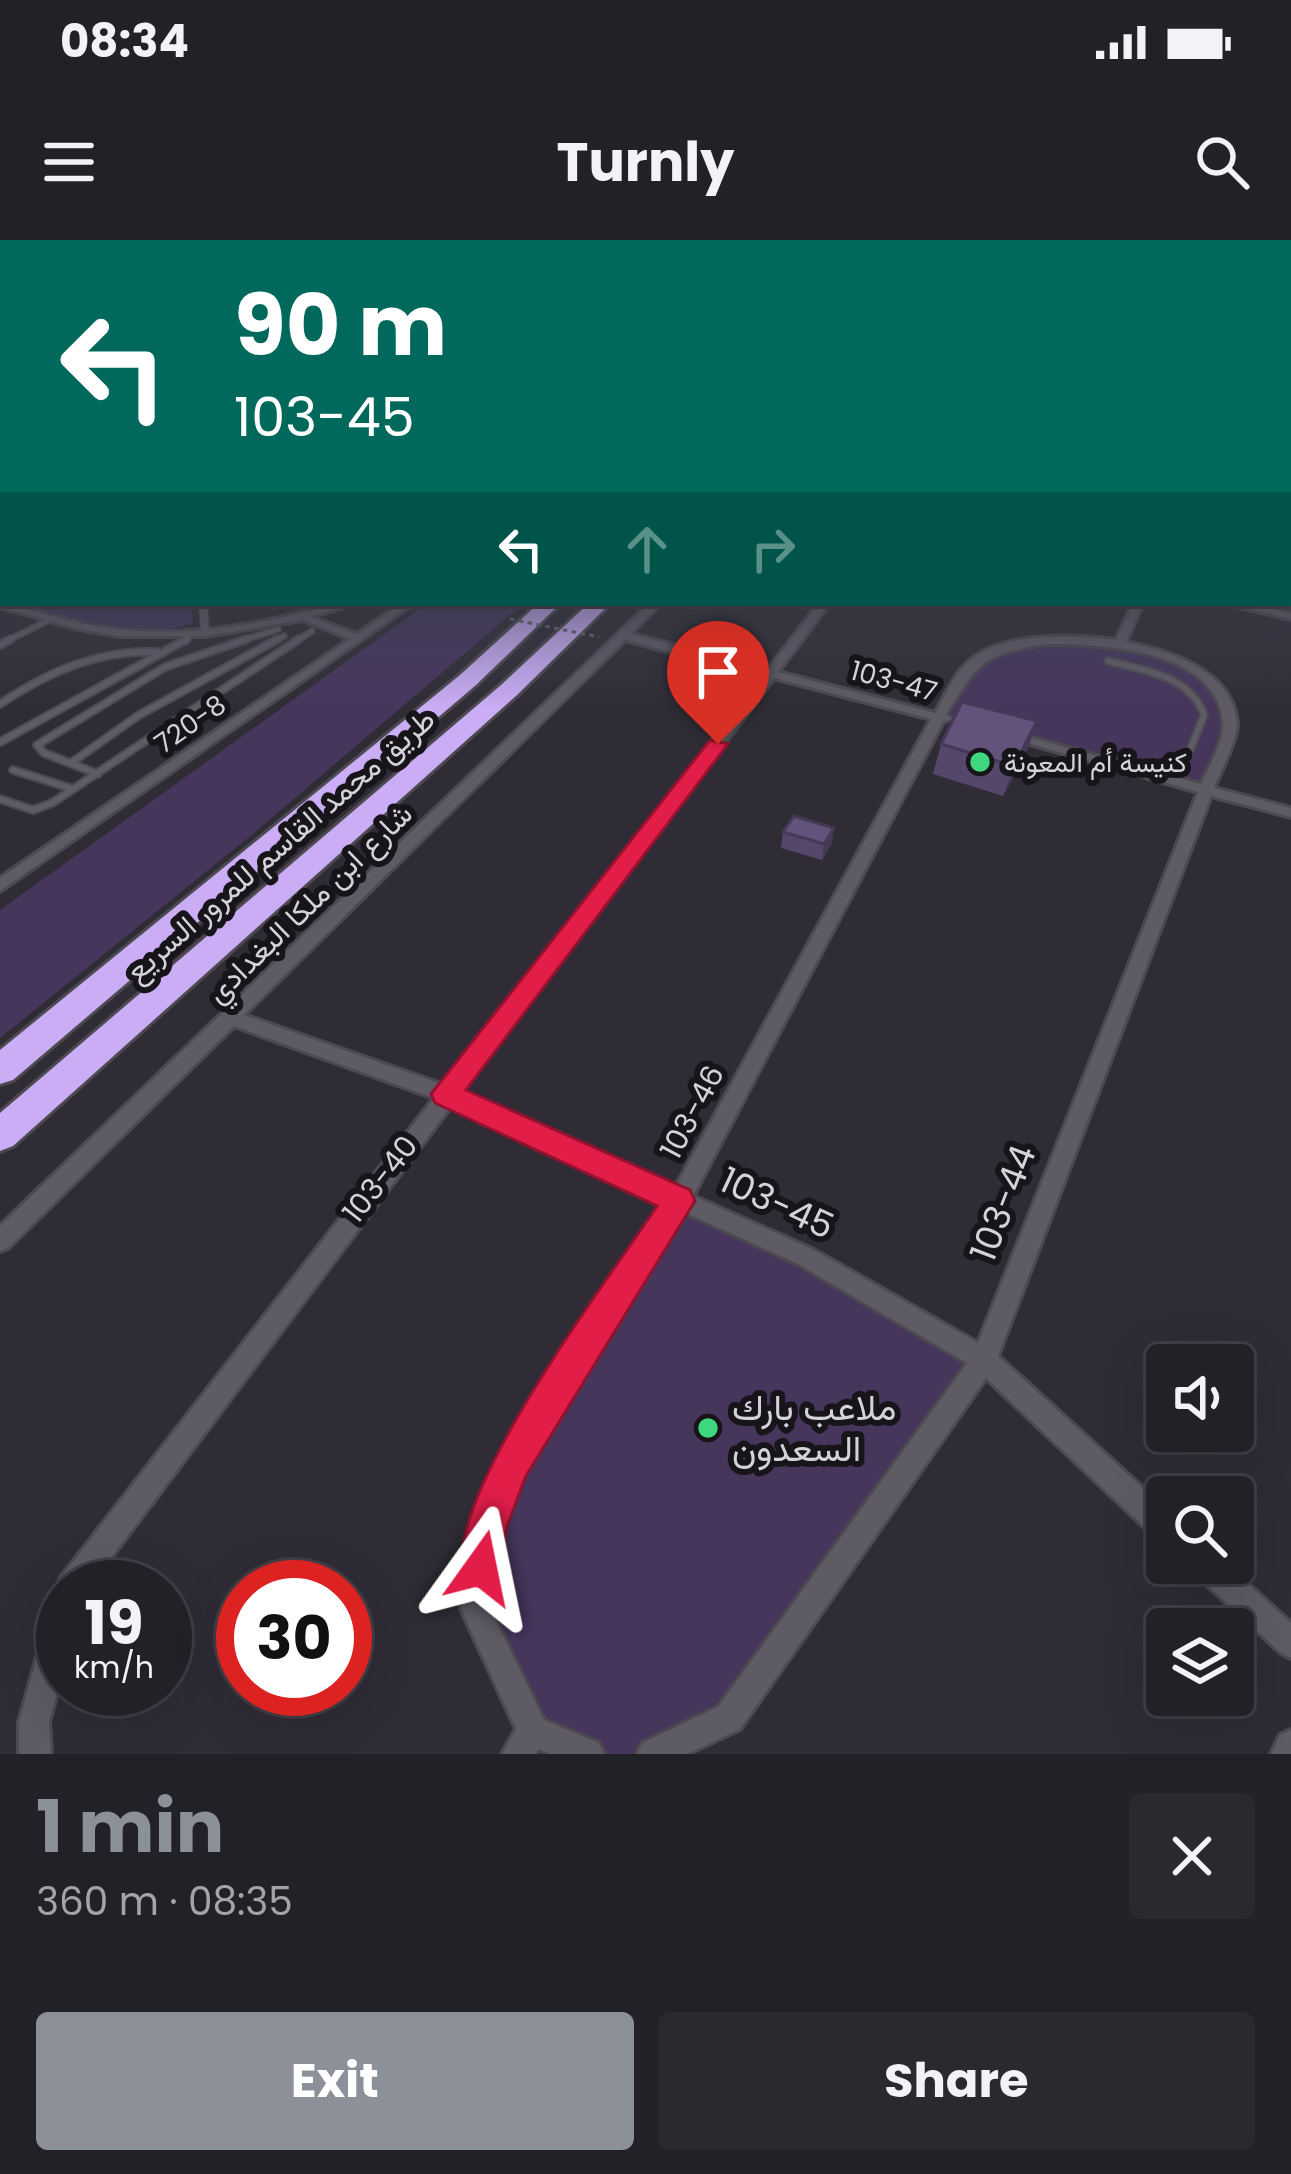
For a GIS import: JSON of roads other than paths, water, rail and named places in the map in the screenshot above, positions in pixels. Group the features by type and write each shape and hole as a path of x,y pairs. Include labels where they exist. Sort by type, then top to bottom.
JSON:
{"highway":[{"name":"طريق محمد القاسم للمرور السريع","path":"0,1070 450,694 548,606"},
{"name":"طريق محمد القاسم للمرور السريع","path":"0,1135 509,690 598,606"}],"street":[{"path":"8,606 120,633 198,632 306,622 344,606"},
{"path":"198,632 202,606"},
{"name":"720-8","path":"0,886 405,606"},
{"name":"شارع ابن ملكا البغدادي","path":"0,1241 653,606"},
{"name":"103-40","path":"92,1560 823,606"},
{"path":"1136,606 1114,651 1215,683 1230,705 1231,726"},
{"path":"1242,606 1291,616"},
{"path":"306,622 356,638"},
{"name":"103-47","path":"624,636 961,723"},
{"name":"103-46","path":"525,1742 475,1609 486,1526 511,1464 679,1201 939,717 978,658 1034,640 1114,651"},
{"name":"103-44","path":"653,1754 729,1718 984,1360 1231,726"},
{"path":"983,729 1291,813"},
{"name":"103-45","path":"230,1017 446,1094 806,1258 984,1360 1146,1510"},
{"path":"1227,1584 1291,1643"},
{"path":"35,1754 36,1715"},
{"path":"525,1742 588,1754"}],"lane":[{"path":"0,645 53,618"},
{"path":"0,799 33,810 73,789 306,622"},
{"path":"0,742 198,632"},
{"path":"71,763 139,715 281,632 151,675 36,747 71,763 98,774"},
{"path":"0,704 84,656 120,650 163,652"},
{"path":"1114,651 1190,691 1200,702 1204,722 1190,750"},
{"path":"131,667 151,675"},
{"path":"1204,722 1231,726"},
{"path":"13,770 73,789"}],"place":[{"name":"كنيسة أم المعونة","path":"980,762"},
{"name":"ملاعب بارك السعدون","path":"708,1428"}]}
